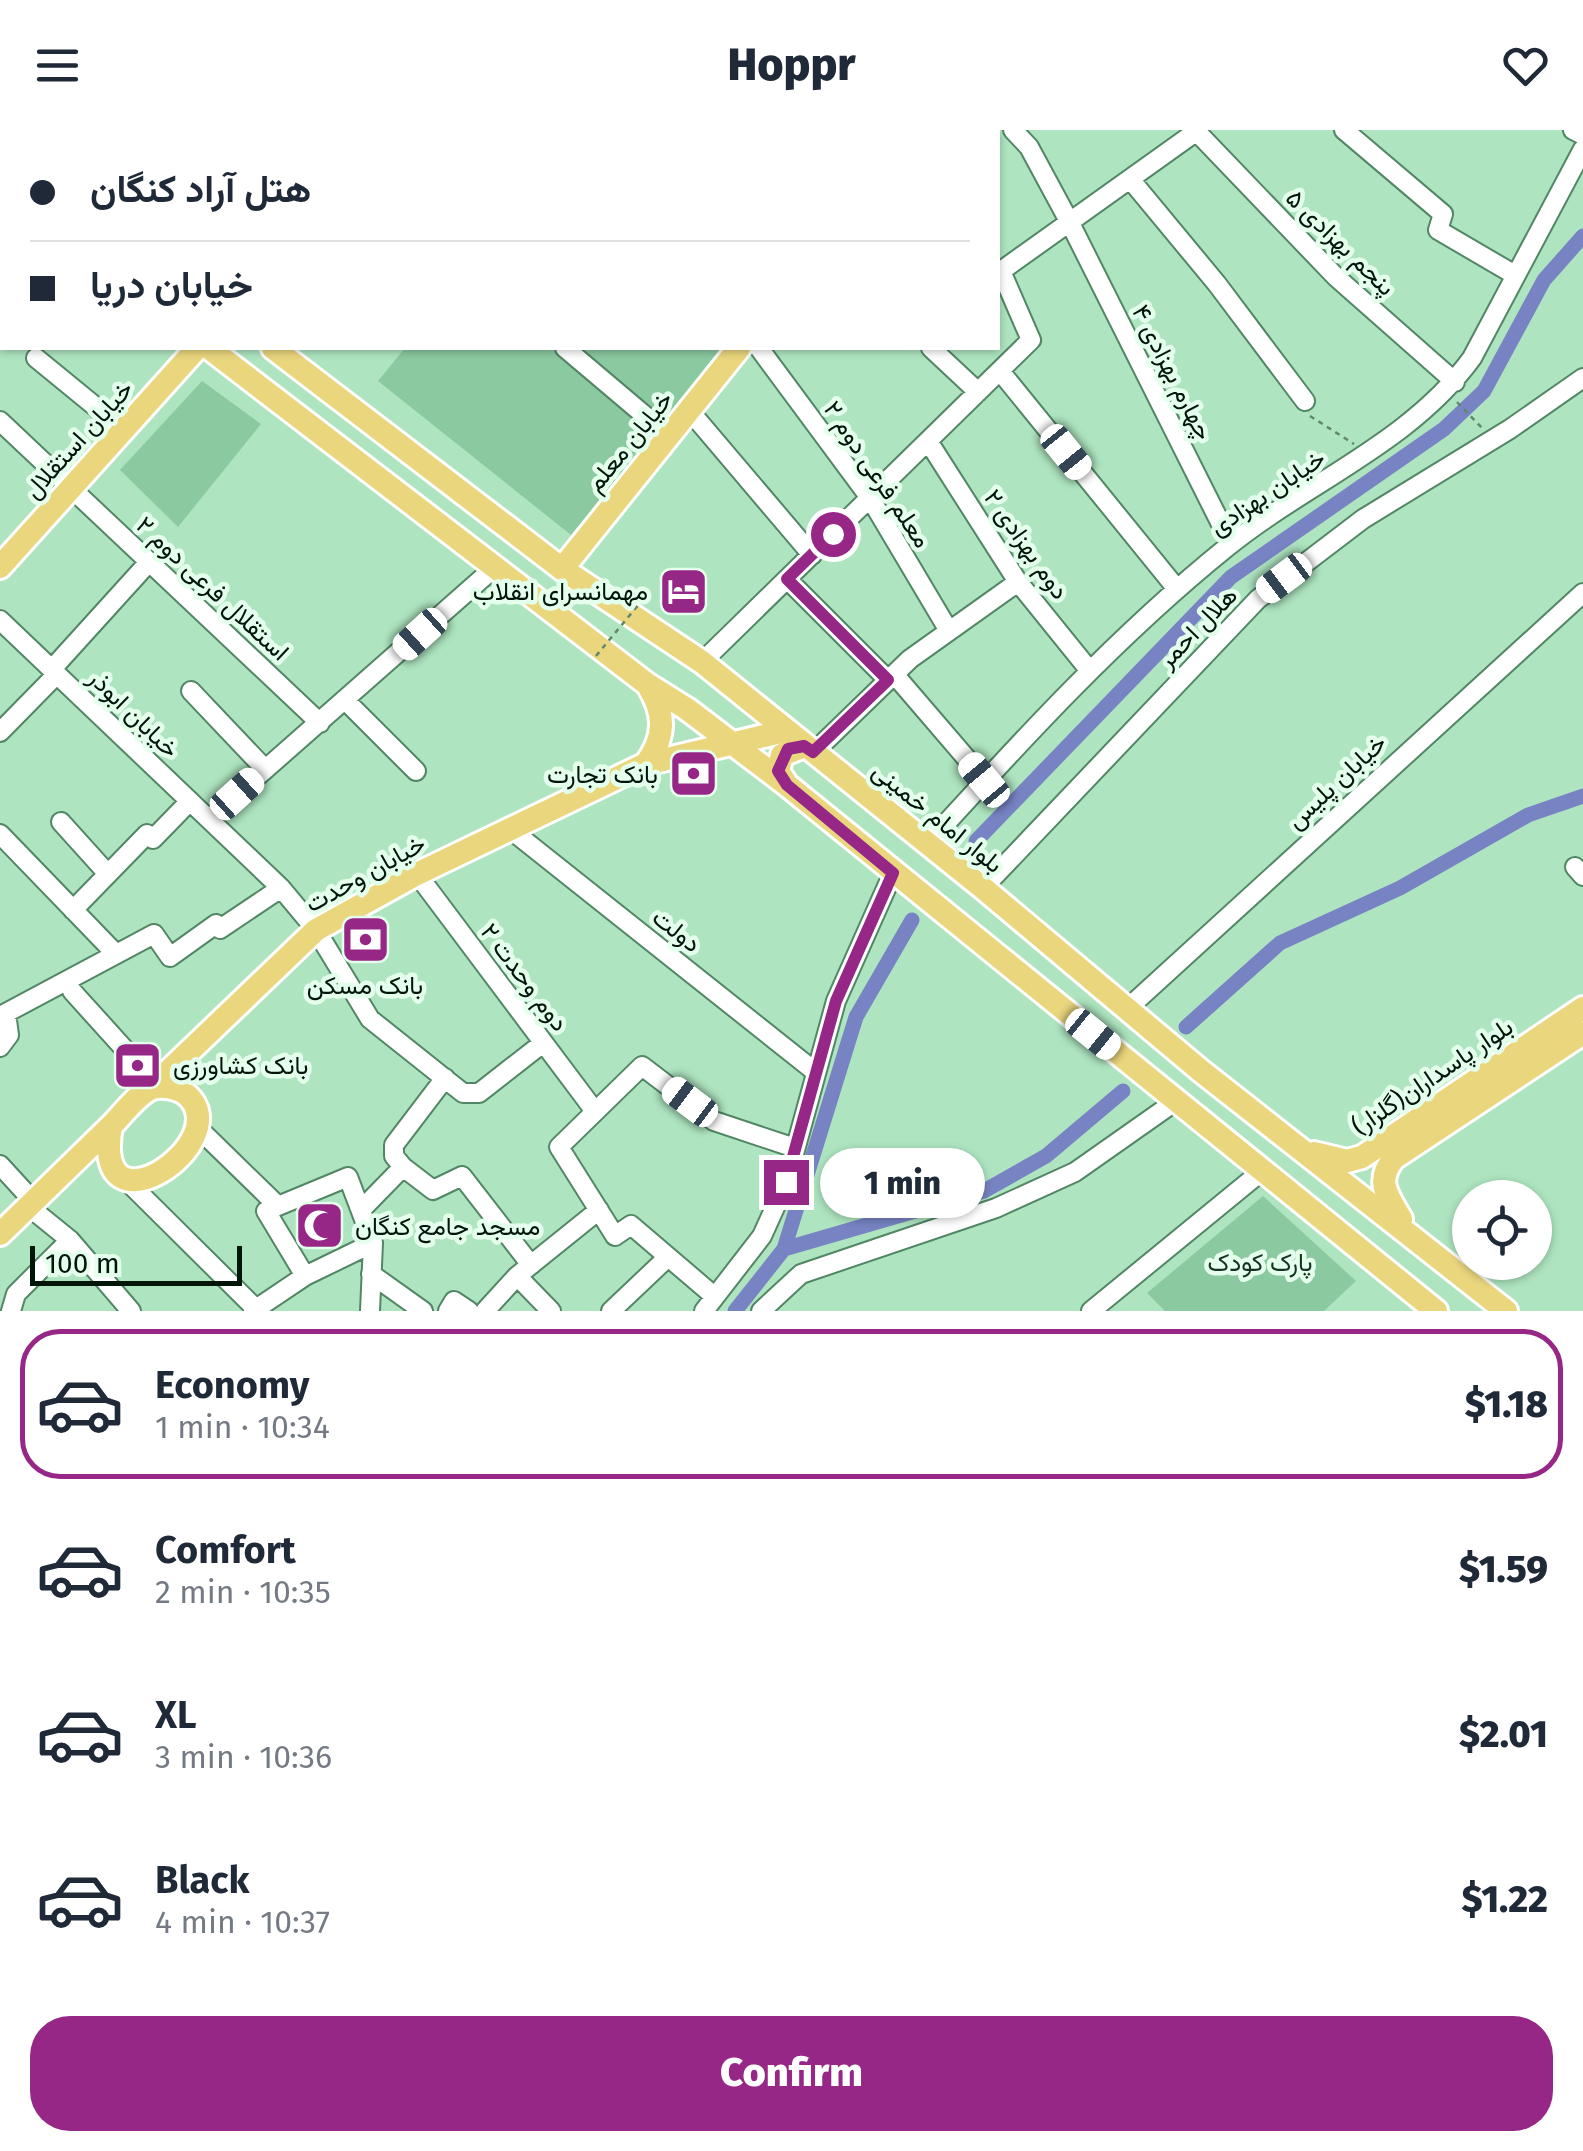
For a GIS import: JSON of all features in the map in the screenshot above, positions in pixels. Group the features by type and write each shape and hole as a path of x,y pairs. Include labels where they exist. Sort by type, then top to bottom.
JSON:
{"main road":[{"name":"خیابان استقلال","path":"0,567 194,350"},
{"path":"211,350 647,684 687,709 787,785 1436,1311"},
{"name":"بلوار امام خمینی","path":"276,350 562,569 708,668 928,842 1126,1010 1506,1311"},
{"name":"خیابان معلم","path":"562,569 738,350"},
{"path":"687,709 709,702 714,692 708,668"},
{"path":"646,764 658,748 663,725 660,704 647,684"},
{"name":"خیابان وحدت","path":"154,1086 316,930 418,874 646,764 727,742 801,743"},
{"path":"787,785 778,771 782,755 801,743"},
{"name":"بلوار پاسداران(گلزار)","path":"1407,1231 1382,1187 1383,1172 1394,1158 1583,1008"},
{"name":"بلوار پاسداران(گلزار)","path":"1304,1149 1328,1159 1362,1157 1583,1034"},
{"path":"0,1234 111,1126 154,1086 186,1094 196,1108 198,1128 190,1145 157,1175 125,1180 113,1170 106,1152 111,1126"}],"street":[{"name":"چهارم بهزادی ۴","path":"1013,130 1028,147 1070,223 1231,544"},
{"path":"1344,130 1443,214 1438,230 1515,275"},
{"path":"1573,130 1583,135"},
{"path":"708,668 787,579 1031,340 1001,271 1196,131"},
{"name":"پنجم بهزادی ۵","path":"1196,131 1336,277 1450,386"},
{"name":"خیابان بهزادی","path":"928,842 1090,671 1177,588 1231,544 1368,453 1450,386 1583,149"},
{"path":"1130,179 1306,401"},
{"path":"567,350 668,436"},
{"name":"معلم فرعی دوم ۲","path":"761,350 870,498 949,631"},
{"path":"933,350 978,392"},
{"path":"36,358 124,430"},
{"path":"1000,371 1177,588"},
{"name":"هلال احمر","path":"983,888 1258,598 1362,519 1493,440 1583,378"},
{"path":"689,410 812,555"},
{"name":"استقلال فرعی دوم ۲","path":"0,421 320,723"},
{"name":"دوم بهزادی ۲","path":"928,441 1018,582 1090,671"},
{"path":"0,732 149,562"},
{"path":"209,819 495,567"},
{"path":"787,579 891,677 984,780"},
{"path":"801,743 1018,582"},
{"name":"خیابان پلیس","path":"1126,1010 1583,592"},
{"name":"خیابان ابوذر","path":"0,620 281,888 316,930 370,1019 462,1094 478,1093 543,1042"},
{"path":"191,691 265,769"},
{"path":"346,700 416,771"},
{"path":"73,910 147,834 153,839 190,800"},
{"path":"61,822 107,873"},
{"name":"دولت","path":"510,829 814,1070"},
{"path":"0,834 115,953"},
{"path":"794,1148 714,1121 642,1066 559,1148 615,1236 631,1226 668,1257 709,1304 762,1236 786,1182 836,1001 893,873"},
{"name":"دوم وحدت ۲","path":"418,874 594,1110"},
{"path":"0,1047 8,1035 6,1012 154,934 170,957 216,924 220,929 281,888"},
{"path":"72,991 154,1086"},
{"path":"444,1078 394,1145 394,1156 433,1190 462,1176 551,1311"},
{"path":"761,1311 800,1274 996,1208 1075,1172 1176,1101"},
{"path":"198,1128 278,1206"},
{"path":"0,1165 131,1311"},
{"path":"360,1210 403,1167"},
{"path":"1091,1311 1262,1171"},
{"path":"305,1276 266,1211 348,1176 373,1243 370,1311"},
{"path":"125,1180 254,1310 305,1276 373,1243"},
{"path":"485,1311 524,1270 599,1210"},
{"path":"14,1302 70,1240"},
{"path":"611,1311 668,1257"},
{"path":"371,1274 423,1311"},
{"path":"448,1311 454,1302 469,1311"}],"path":[{"path":"1450,386 1493,440"},
{"path":"1306,401 1302,411 1368,453"},
{"path":"596,656 644,598 652,606"}],"green space":[{"path":"403,350 720,350 571,535 378,381"},
{"path":"202,381 261,424 178,527 120,470"},
{"name":"پارک کودک","path":"1263,1196 1356,1281 1324,1311 1165,1311 1147,1293"}],"waterway":[{"path":"976,841 1231,577 1444,429 1484,391 1544,280 1583,236"},
{"path":"1186,1027 1280,943 1400,888 1528,815 1583,796"},
{"path":"735,1311 784,1249 856,1017 912,920"},
{"path":"784,1249 984,1191 1046,1156 1123,1091"}],"place":[{"name":"مهمانسرای انقلاب","path":"683,591"},
{"name":"بانک تجارت","path":"693,774"},
{"name":"بانک مسکن","path":"365,939"},
{"name":"بانک کشاورزی","path":"138,1065"},
{"name":"مسجد جامع کنگان","path":"320,1226"}],"route":[{"path":"786,1182 836,1001 893,873 787,785 778,771 778,763 788,749 804,746 813,752 888,680 787,579 833,534"}]}
